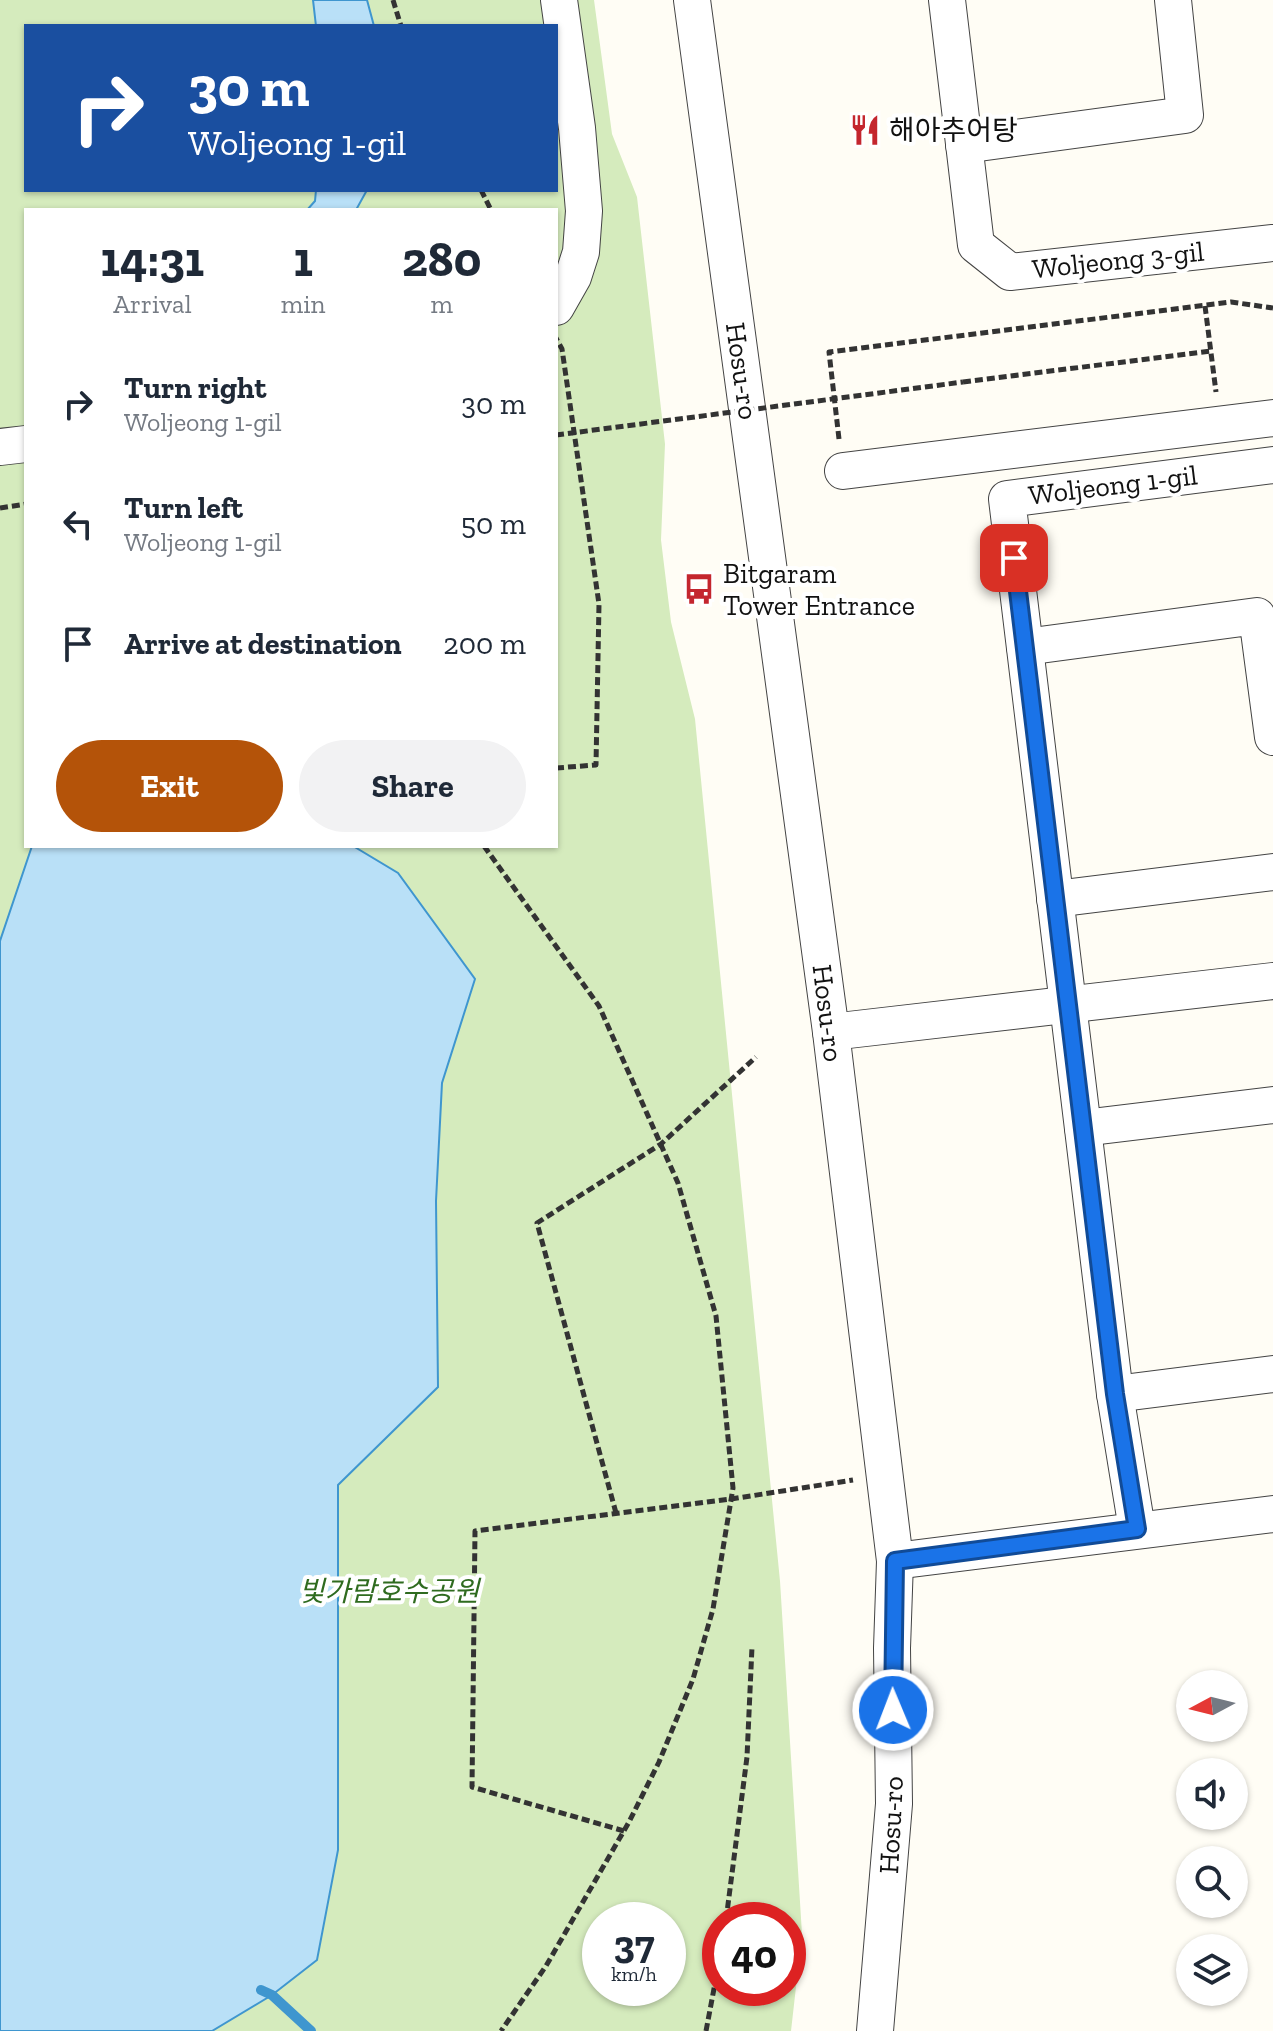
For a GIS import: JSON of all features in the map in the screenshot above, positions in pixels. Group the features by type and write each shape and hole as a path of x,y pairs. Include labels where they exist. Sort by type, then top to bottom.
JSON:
{"street":[{"path":"558,303 573,277 581,252 584,211 577,128 559,0"},
{"name":"Hosu-ro","path":"692,0 831,1032 895,1561 892,1648 894,1804 875,2031"},
{"name":"Woljeong 3-gil","path":"947,0 976,245 1010,272 1273,243"},
{"path":"964,145 1185,115 1173,0"},
{"path":"843,471 1273,418"},
{"path":"0,447 24,444"},
{"name":"Woljeong 1-gil","path":"1137,1529 1115,1394 1007,499 1273,465"},
{"path":"1025,647 1257,616 1273,737"},
{"path":"1055,899 1273,872"},
{"path":"831,1032 1273,981"},
{"path":"1083,1128 1273,1105"},
{"path":"1115,1394 1273,1374"},
{"path":"895,1561 1273,1514"}],"path":[{"path":"393,0 400,24"},
{"path":"843,471 829,352 1231,302 1273,308"},
{"path":"1205,306 1220,424"},
{"path":"558,342 562,349 599,604 596,765 558,768"},
{"path":"558,435 1211,351"},
{"path":"0,508 24,504"},
{"path":"485,848 599,1006 678,1183 716,1316 733,1488 713,1609 693,1679 659,1762 624,1831 546,1966 501,2031"},
{"path":"616,1513 537,1223 661,1144 756,1057"},
{"path":"624,1831 472,1787 475,1531 886,1476"},
{"path":"728,1902 747,1757 752,1647"},
{"path":"706,2031 711,2006"}],"green space":[{"name":"빛가람호수공원","path":"0,0 594,0 612,134 637,197 665,444 661,540 671,622 695,719 780,1581 800,1902 702,1902 702,2006 794,2006 791,2031 0,2031"}],"water":[{"path":"313,0 367,0 373,24 316,24"},
{"path":"316,192 366,192 357,208 309,208 315,201"},
{"path":"31,848 356,848 398,873 475,979 442,1083 436,1201 438,1387 338,1485 338,1850 317,1960 272,1995 212,2031 0,2031 0,941"}],"waterway":[{"path":"261,1990 272,1995 311,2031"}],"place":[{"name":"해아추어탕","path":"865,130"},
{"name":"Bitgaram Tower Entrance","path":"699,589"}],"route":[{"path":"893,1710 895,1561 1137,1529 1115,1394 1014,558"}]}
